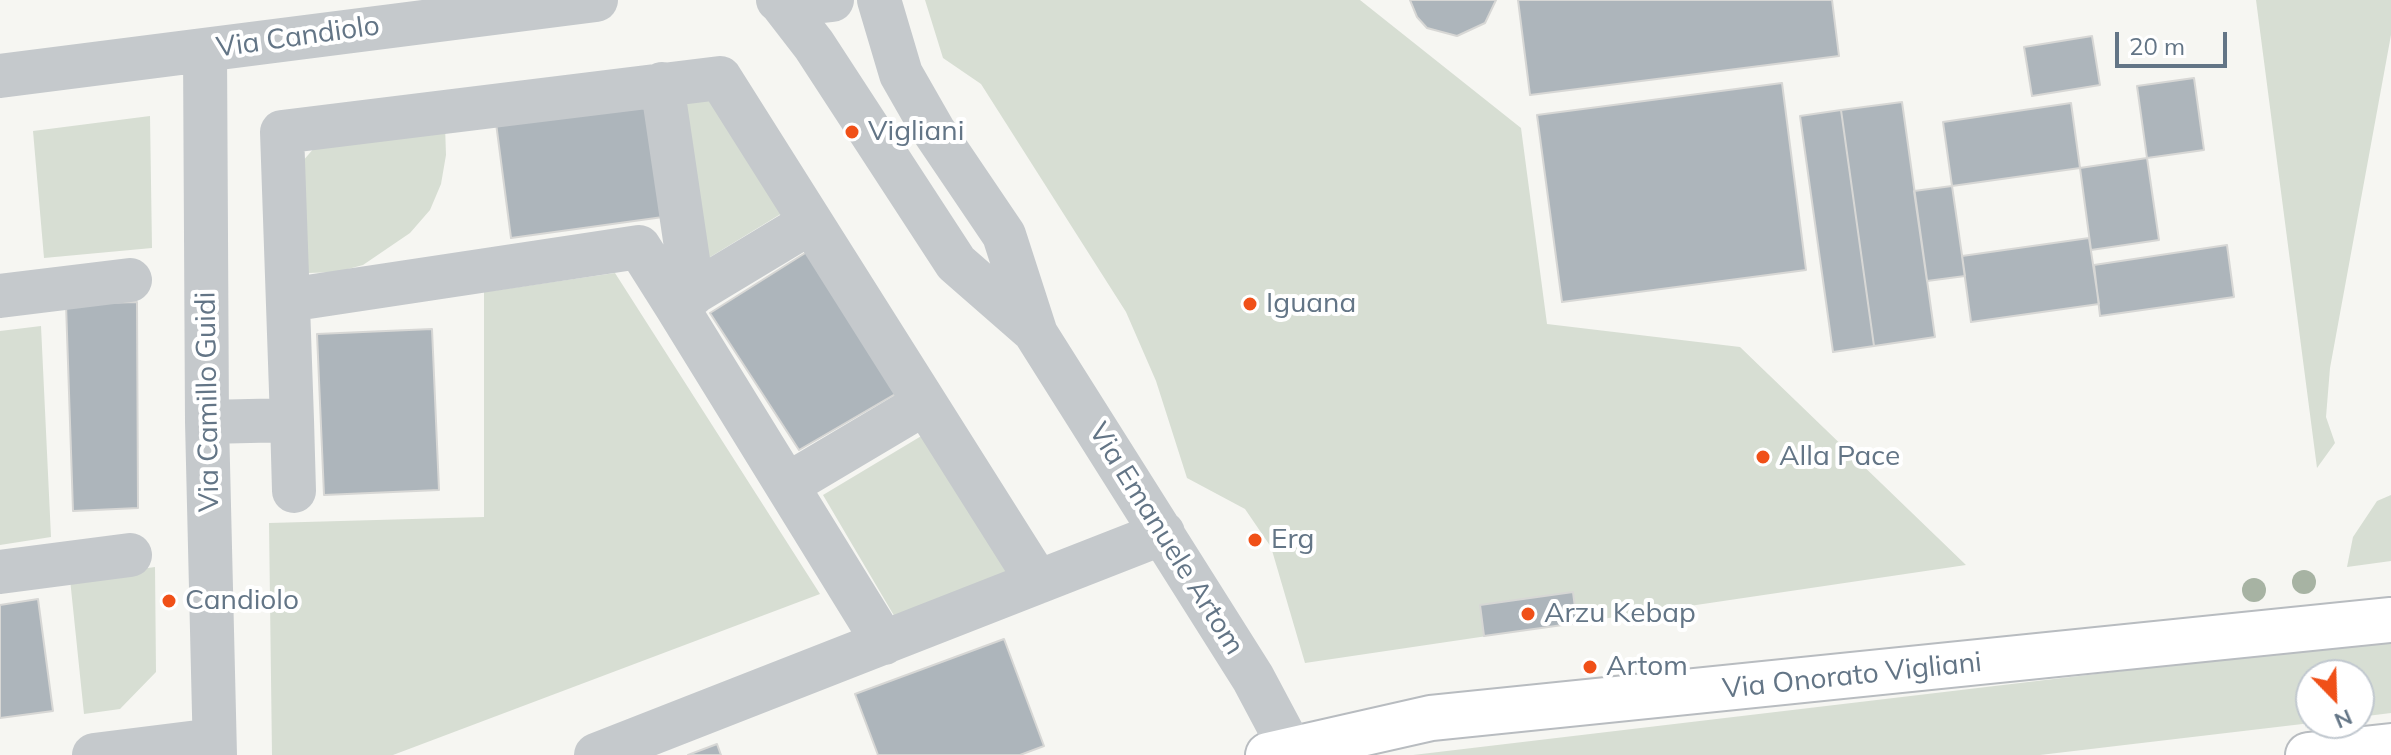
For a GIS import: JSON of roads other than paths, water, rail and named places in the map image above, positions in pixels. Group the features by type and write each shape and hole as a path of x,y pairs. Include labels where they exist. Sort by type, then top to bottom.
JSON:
{"main road":[{"name":"Via Onorato Vigliani","path":"1284,753 1431,718 2391,620"},
{"path":"2308,755 2391,746"}],"street":[{"name":"Via Candiolo","path":"0,76 596,0"},
{"path":"779,0 819,4 832,0"},
{"name":"Via Emanuele Artom","path":"779,0 814,45 956,263 1036,334"},
{"name":"Via Emanuele Artom","path":"879,0 901,74 1004,235 1036,334 1253,678 1284,753"},
{"name":"Via Camillo Guidi","path":"205,50 207,422 214,748"},
{"path":"294,491 282,132 720,78 1038,582"},
{"path":"662,84 684,299"},
{"path":"684,299 811,222"},
{"path":"288,300 639,247 684,299 787,485 884,643"},
{"path":"0,296 130,280"},
{"path":"787,485 925,403"},
{"path":"207,422 292,420"},
{"path":"596,755 1163,533"},
{"path":"0,572 130,555"},
{"path":"94,755 214,748"}],"place":[{"name":"Vigliani","path":"852,132"},
{"name":"Iguana","path":"1250,304"},
{"name":"Alla Pace","path":"1763,457"},
{"name":"Erg","path":"1255,540"},
{"name":"Candiolo","path":"169,601"},
{"name":"Arzu Kebap","path":"1528,614"},
{"name":"Artom","path":"1590,667"}]}
